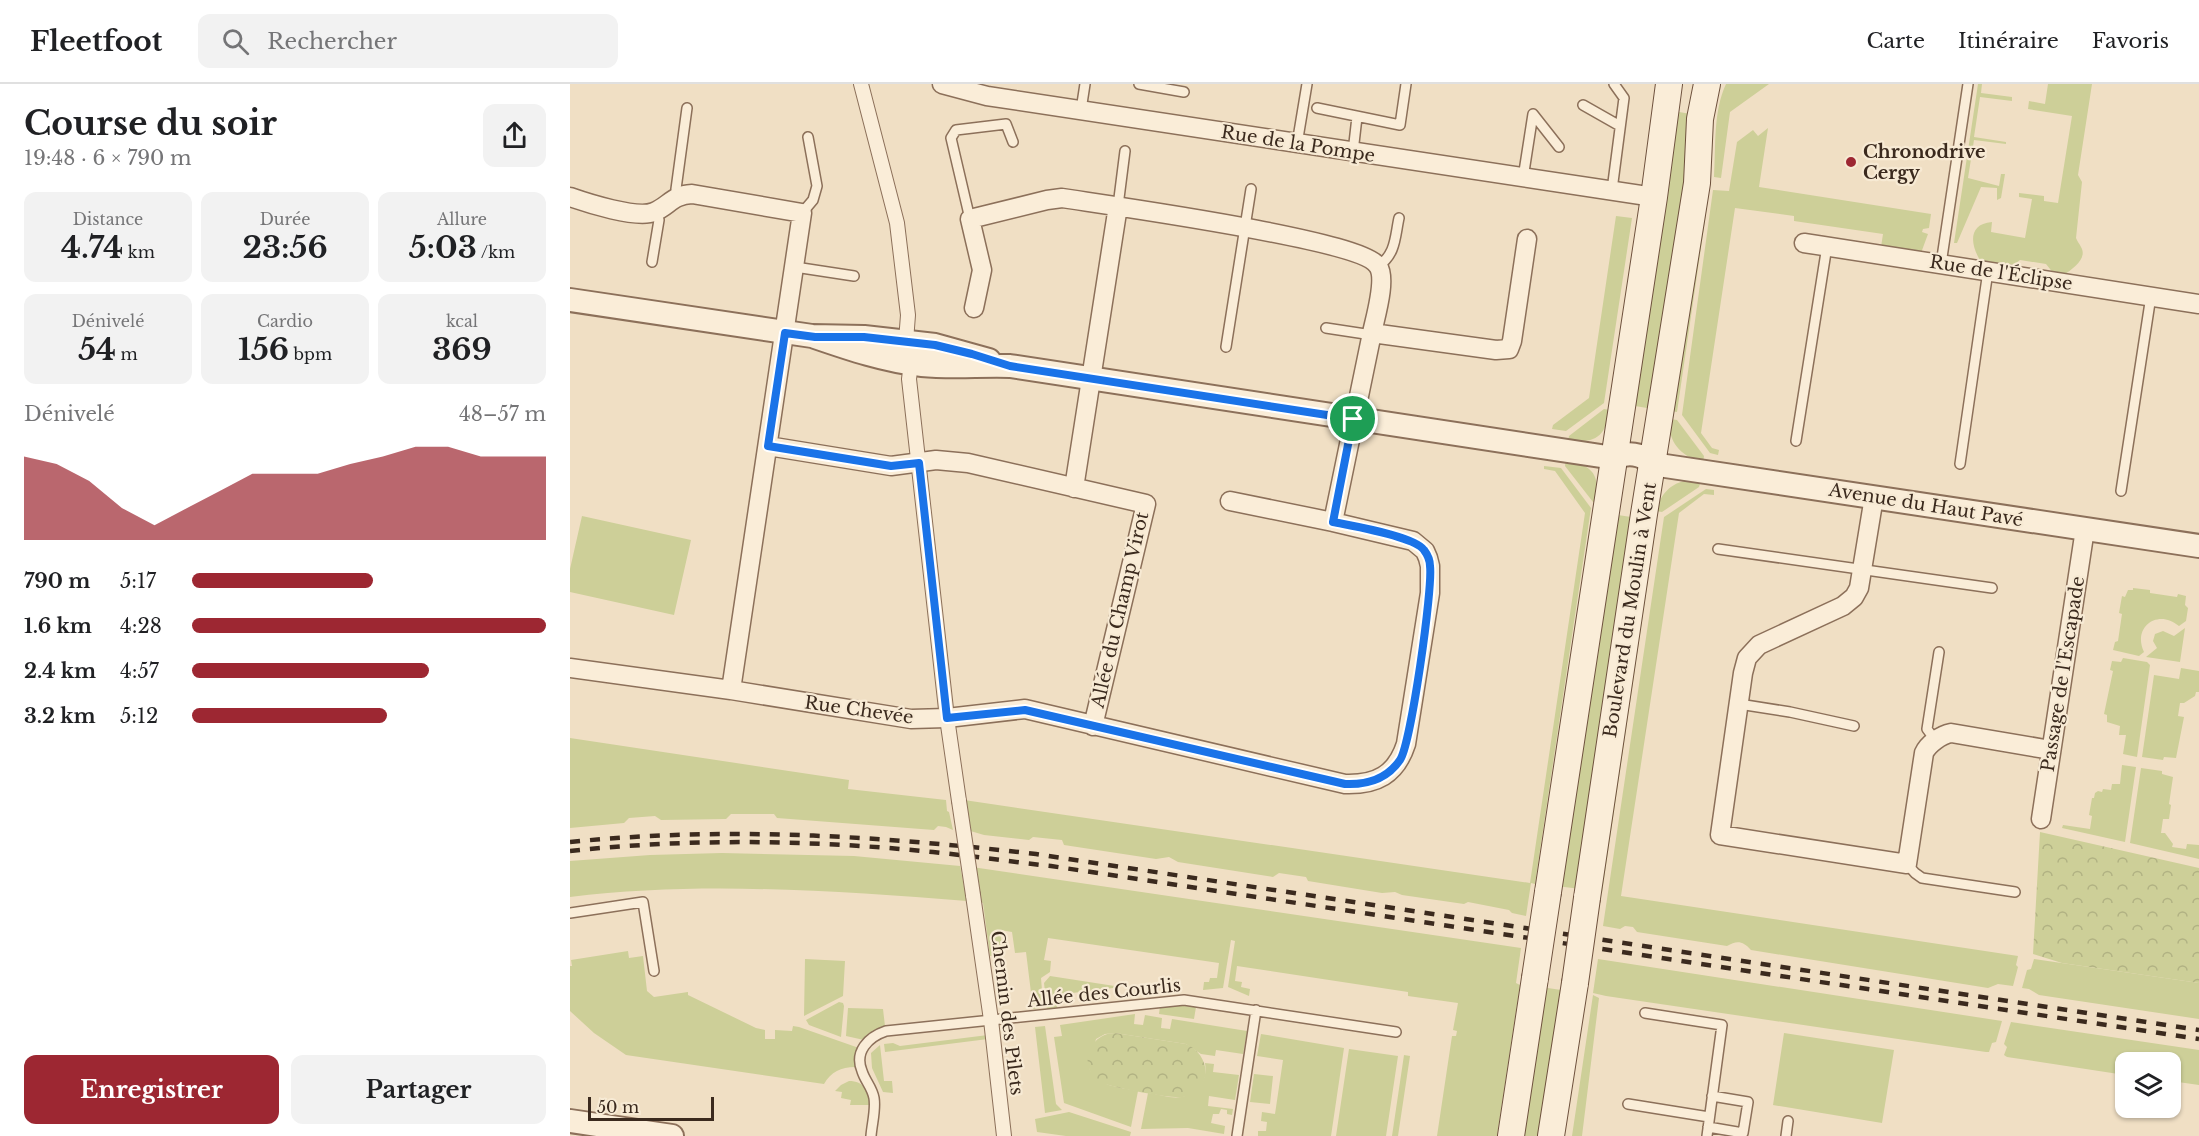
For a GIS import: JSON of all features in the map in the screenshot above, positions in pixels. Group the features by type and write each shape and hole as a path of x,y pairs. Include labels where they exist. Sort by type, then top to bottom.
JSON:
{"main road":[{"path":"1511,1136 1654,197 1669,84"},
{"name":"Boulevard du Moulin à Vent","path":"1551,1136 1697,183 1700,119 1707,84"}],"street":[{"path":"861,84 897,223 908,315 906,341"},
{"name":"Rue de la Pompe","path":"942,84 987,96 1654,197"},
{"path":"570,197 591,204 645,214 656,211 677,196 692,194 802,213 731,690"},
{"path":"974,308 982,270 970,219 1062,198 1306,239 1366,256 1378,266 1381,286 1333,522"},
{"path":"1074,489 1118,206"},
{"path":"1372,334 1496,350 1509,349 1527,239"},
{"name":"Rue de l'Éclipse","path":"1804,243 2199,304"},
{"path":"570,300 815,337 864,337 906,341 952,349 1010,366"},
{"path":"815,337 857,351 911,363 940,366 1010,366"},
{"name":"Chemin des Pilets","path":"911,363 909,379 947,718 991,1020 1004,1136"},
{"name":"Avenue du Haut Pavé","path":"1010,366 1614,458 1623,454 1646,457 1653,464 2199,546"},
{"name":"Allée du Champ Virot","path":"768,446 891,466 948,460 1146,504 1093,726"},
{"path":"1874,497 1859,588 1850,601 1768,640 1750,653 1744,665 1720,835 1907,864 1924,753 1928,746 1951,733 2051,750"},
{"name":"Rue Chevée","path":"570,668 731,690 911,719 947,718 1025,710 1345,784 1358,785 1373,782 1390,772 1401,758 1406,744 1430,593 1430,566 1425,551 1413,541 1230,501"},
{"name":"Passage de l'Escapade","path":"2041,819 2085,529"},
{"path":"570,1121 672,1136"}],"lane":[{"path":"1080,110 1085,84"},
{"path":"1140,84 1184,92"},
{"path":"1298,144 1307,84"},
{"path":"1317,108 1400,125 1406,84"},
{"path":"1612,190 1624,98 1614,84"},
{"path":"1941,264 1968,84"},
{"path":"1583,105 1620,126"},
{"path":"677,196 687,108"},
{"path":"1523,178 1533,114 1559,147"},
{"path":"1353,152 1357,117"},
{"path":"970,219 951,138 956,129 1006,124 1013,142"},
{"path":"802,213 813,200 817,186 808,137"},
{"path":"1118,206 1125,151"},
{"path":"1226,347 1251,189"},
{"path":"652,262 658,220 656,211"},
{"path":"1378,266 1392,254 1399,218"},
{"path":"1796,441 1827,246"},
{"path":"795,267 854,276"},
{"path":"1960,464 1988,271"},
{"path":"2121,491 2151,296"},
{"path":"1326,328 1372,334"},
{"path":"1719,549 1992,588"},
{"path":"1936,741 1927,729 1939,652"},
{"path":"1739,704 1854,726"},
{"path":"1907,864 1922,878 2015,891"},
{"path":"570,913 643,902 654,971"},
{"name":"Allée des Courlis","path":"871,1136 875,1101 870,1085 862,1072 860,1059 864,1045 886,1031 1175,1000 1396,1032"},
{"path":"1237,1136 1256,1010"},
{"path":"1645,1013 1722,1025 1709,1117 1707,1132 1743,1133 1748,1102 1712,1096"},
{"path":"1628,1104 1709,1117"},
{"path":"1786,1136 1788,1121"}],"green space":[{"path":"1726,84 1769,84 1730,112 1721,178 1714,177 1716,129 1719,106"},
{"path":"1978,84 1982,84 1981,93 2012,97 2012,101 1980,97 1974,137 2006,142 2006,144 1974,140 1968,178 1999,186 2001,174 2005,174 2001,198 1997,200 1997,188 1981,187 1957,243 1954,243"},
{"path":"2048,84 2092,84 2078,175 2082,182 2076,238 2083,251 2081,260 2064,275 2054,274 2046,264 2020,260 2012,266 1982,263 1973,244 1978,227 1992,222 1991,232 2025,238 2032,199 2019,197 2019,193 2044,196 2044,201 2058,203 2072,116 2028,109 2029,101 2045,104"},
{"path":"1673,111 1691,114 1689,159 1653,409 1629,405"},
{"path":"1768,128 1759,187 1931,214 1929,228 1923,229 1922,232 1928,234 1921,253 1881,247 1883,234 1794,221 1794,216 1735,208 1701,433 1712,448 1719,450 1718,455 1710,453 1682,415 1713,190 1729,191 1737,142 1753,130 1758,136"},
{"path":"1704,192 1709,193 1677,412 1671,411"},
{"path":"1616,216 1632,218 1604,403 1566,431 1552,429 1553,425 1589,398"},
{"path":"1604,409 1610,410 1602,433 1585,441 1568,441 1569,436"},
{"path":"1670,419 1677,420 1704,456 1703,463 1689,457 1674,442"},
{"path":"1566,459 1583,465 1593,473 1597,484 1596,502 1593,502 1565,466"},
{"path":"1544,466 1561,468 1591,508 1535,884 1531,883 1526,916 1512,913 1509,910 1468,902 1464,904 1395,892 1382,893 1308,881 1306,877 1279,873 1273,877 1178,862 1169,857 1156,859 1064,845 1062,840 1033,837 1029,840 984,835 967,830 964,800 1530,883 1585,513 1555,471 1544,469"},
{"path":"1701,480 1699,487 1662,512 1656,511 1667,490 1682,481"},
{"path":"1706,489 1714,490 1714,495 1704,494 1679,513 1621,896 2018,956 2016,965 2018,967 2013,986 1998,984 1988,988 1751,950 1740,942 1727,946 1637,932 1633,927 1625,926 1620,929 1603,926 1664,517"},
{"path":"1611,514 1638,518 1581,889 1556,886"},
{"path":"582,516 691,540 674,615 570,592 570,569"},
{"path":"1655,519 1657,519 1602,893 1598,893"},
{"path":"2133,588 2150,590 2150,593 2186,596 2185,605 2188,608 2186,621 2179,626 2163,619 2149,623 2141,635 2144,652 2139,656 2113,650 2115,642 2118,641 2122,596 2125,597 2128,590 2133,590"},
{"path":"2185,628 2180,662 2146,657 2157,648 2153,641 2155,634 2163,631 2174,636"},
{"path":"2123,658 2147,662 2150,665 2137,757 2123,754 2126,735 2119,735 2120,726 2107,722 2107,715 2104,714 2113,671 2110,670 2112,661 2121,662"},
{"path":"2181,668 2199,671 2199,692 2184,703 2180,703 2178,716 2184,717 2176,758 2164,757 2163,760 2142,757 2154,675 2179,679"},
{"path":"570,738 849,780 848,789 946,800 953,830 938,826 934,830 777,818 774,814 731,814 726,819 661,820 655,816 629,818 624,823 570,828"},
{"path":"2122,765 2136,767 2125,842 2062,828 2063,825 2090,829 2092,816 2089,815 2092,798 2098,791 2111,790 2112,784 2120,784"},
{"path":"2141,768 2162,771 2162,774 2173,777 2169,819 2163,819 2161,833 2165,833 2173,844 2172,847 2186,849 2187,844 2199,845 2199,859 2130,843"},
{"path":"2040,832 2199,868 2199,983 2062,963 2033,954"},
{"path":"722,853 854,856 960,866 967,901 768,889 669,889 570,897 570,861"},
{"path":"972,867 1521,948 1516,983 1520,985 1497,1136 1437,1136 1452,1036 1456,1036 1457,1031 1453,1030 1458,1003 1408,996 1408,992 1237,966 1235,981 1242,982 1241,987 1250,989 1249,996 1228,987 1235,941 1231,940 1223,988 1203,990 1204,982 1209,982 1210,978 1217,978 1219,963 1048,938 1044,960 1051,961 1050,972 1041,978 1043,1003 1040,1008 1033,1009 1026,952 1015,953 1012,932 1000,930 1003,954 990,956 983,903 980,902 979,890 975,890"},
{"path":"628,951 629,958 643,956 647,991 654,997 688,992 688,995 756,1028 765,1030 765,1039 775,1039 775,1030 792,1031 793,1026 799,1027 859,1048 855,1067 837,1071 824,1084 626,1055 594,1033 570,1011 570,966 572,966 571,960"},
{"path":"805,959 845,961 843,996 804,1016"},
{"path":"1598,959 2002,1021 1996,1042 1992,1043 1989,1052 1986,1052 1606,996 1593,993"},
{"path":"2034,959 2199,983 2199,1019 2039,995 2022,988 2027,970 2031,969"},
{"path":"1050,976 1121,987 1056,995 1057,1008 1047,1010 1044,983"},
{"path":"1541,987 1568,991 1545,1136 1518,1136"},
{"path":"1593,995 1599,998 1582,1136 1572,1136"},
{"path":"839,1002 844,1006 841,1037 809,1025 806,1020"},
{"path":"1160,1006 1196,1007 1194,1019 1159,1014"},
{"path":"848,1008 883,1009 885,1026 864,1040 846,1036"},
{"path":"1135,1014 1134,1024 1143,1025 1145,1015 1162,1018 1161,1028 1170,1029 1172,1019 1247,1031 1243,1054 1216,1050 1215,1056 1201,1054 1186,1044 1115,1033 1105,1034 1096,1039 1089,1068 1103,1083 1138,1091 1131,1127 1064,1103 1054,1037 1062,1036 1060,1025"},
{"path":"2011,1022 2199,1050 2199,1085 2181,1082 2181,1052 2115,1052 2115,1073 2007,1057 2004,1055 2007,1047 2004,1044"},
{"path":"1045,1026 1056,1104 1062,1110 1045,1113 1035,1027"},
{"path":"1115,1033 1186,1044 1193,1048 1205,1065 1206,1072 1201,1086 1189,1096 1176,1097 1100,1082 1089,1068 1089,1052 1099,1038"},
{"path":"1784,1033 1894,1050 1882,1123 1773,1105"},
{"path":"1261,1034 1344,1048 1331,1136 1258,1136 1258,1131 1266,1131 1267,1122 1261,1121 1262,1112 1275,1114 1283,1060 1257,1056"},
{"path":"988,1035 988,1039 885,1052 884,1044 893,1043 900,1046"},
{"path":"880,1045 884,1081 892,1081 893,1093 883,1092 872,1068 871,1053"},
{"path":"1349,1049 1398,1056 1386,1136 1336,1136"},
{"path":"1404,1055 1410,1056 1398,1136 1392,1136"},
{"path":"1205,1063 1214,1064 1213,1072 1239,1075 1235,1100 1209,1096 1208,1106 1233,1109 1232,1115 1227,1114 1227,1110 1221,1109 1219,1114 1213,1114 1211,1123 1225,1126 1224,1134 1188,1128 1141,1129 1148,1093 1177,1097 1192,1093 1203,1080"},
{"path":"1254,1074 1273,1076 1270,1104 1250,1102"},
{"path":"849,1081 854,1081 865,1088 869,1105 850,1105 851,1100 841,1098 842,1092 835,1091"},
{"path":"1069,1112 1131,1132 1130,1136 1066,1136 1037,1132 1035,1119"}],"railway":[{"path":"570,842 688,835 804,835 919,842 1036,854 2199,1030"},
{"path":"570,851 661,844 752,842 843,845 948,854 1051,866 2199,1039"}],"place":[{"name":"Chronodrive Cergy","path":"1851,162"}],"route":[{"path":"785,333 815,337 864,337 935,345 1010,366 1353,419 1333,522 1413,541 1425,551 1430,566 1430,593 1406,744 1401,758 1390,772 1373,782 1358,785 1345,784 1025,710 947,718 919,463 891,466 768,446 785,333"}]}
